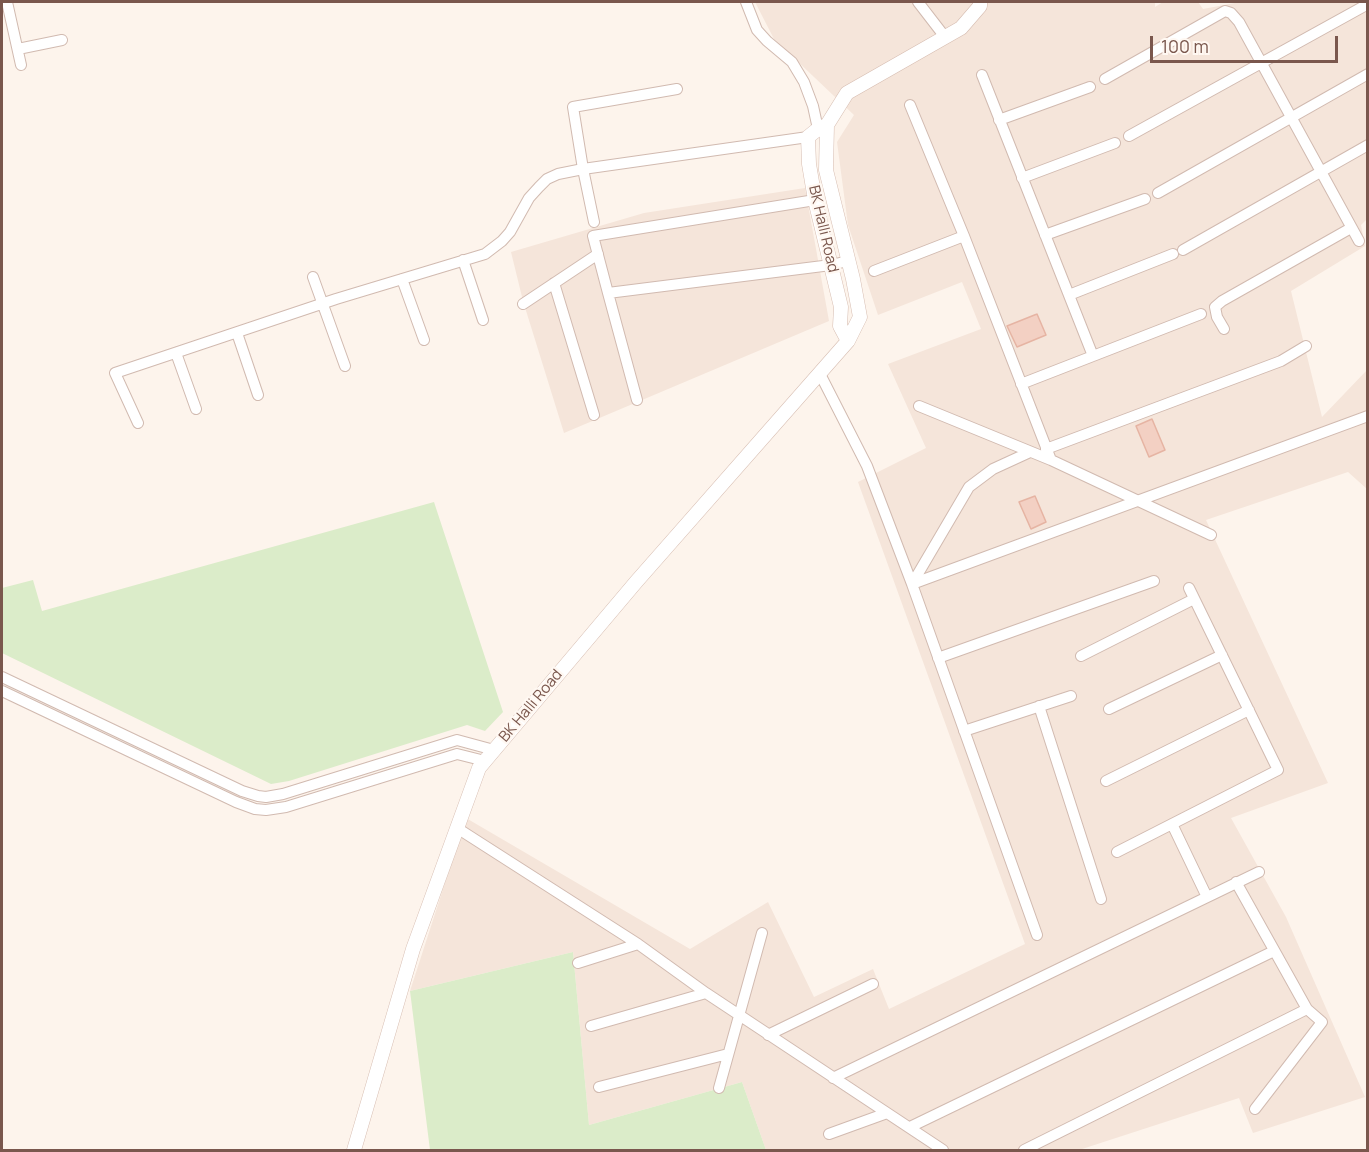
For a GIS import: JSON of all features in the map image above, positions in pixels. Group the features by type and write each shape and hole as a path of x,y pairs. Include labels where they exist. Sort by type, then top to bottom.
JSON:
{"main road":[{"path":"818,130 847,93 961,28 980,6 980,2"},
{"name":"BK Halli Road","path":"818,130 809,164 815,200 841,307 840,326 848,341"},
{"name":"BK Halli Road","path":"354,1150 413,949 479,768 636,582 848,341 860,318 818,130"}],"street":[{"path":"7,2 21,65"},
{"path":"138,423 115,373 322,304 485,254 510,232 529,198 547,179 558,174 818,130 813,106 804,82 792,62 758,30 746,2"},
{"path":"918,2 945,37"},
{"path":"1130,136 1368,4"},
{"path":"1105,79 1225,11 1231,13 1261,62 1359,241"},
{"path":"18,49 62,40"},
{"path":"1158,193 1368,74"},
{"path":"982,75 1093,356"},
{"path":"999,120 1090,87"},
{"path":"594,222 573,107 677,88"},
{"path":"910,105 1050,460"},
{"path":"1022,178 1115,142"},
{"path":"1069,295 1178,252 1368,145"},
{"path":"1045,236 1145,199"},
{"path":"637,400 593,236 815,200"},
{"path":"1224,329 1215,307 1222,301 1351,228"},
{"path":"874,271 963,236"},
{"path":"523,304 598,255"},
{"path":"463,260 483,320"},
{"path":"608,293 848,261"},
{"path":"313,277 345,366"},
{"path":"402,279 424,340"},
{"path":"555,283 594,415"},
{"path":"1021,384 1201,314"},
{"path":"237,333 258,395"},
{"path":"1046,449 1281,361 1306,346"},
{"path":"176,353 196,409"},
{"path":"819,372 867,466 912,584 1037,935"},
{"path":"919,406 1050,460 1211,535"},
{"path":"912,584 1368,416"},
{"path":"912,584 969,487 993,469 1030,452"},
{"path":"938,658 1154,581"},
{"path":"1117,852 1278,770 1189,588"},
{"path":"1081,656 1194,599"},
{"path":"1109,709 1222,656"},
{"path":"2,677 242,791 258,796 283,794 457,740 490,755"},
{"path":"2,691 255,809 286,807 457,754 490,755"},
{"path":"964,731 1071,696"},
{"path":"1039,706 1101,899"},
{"path":"1106,781 1249,710"},
{"path":"1172,824 1207,897"},
{"path":"457,828 638,944 739,1016 943,1150"},
{"path":"833,1078 1259,872"},
{"path":"1236,882 1307,1009 1322,1022 1255,1109"},
{"path":"719,1088 762,933"},
{"path":"578,963 638,944"},
{"path":"909,1127 1274,951"},
{"path":"768,1035 873,984"},
{"path":"591,1026 706,993"},
{"path":"1024,1150 1307,1009"},
{"path":"599,1087 729,1054"},
{"path":"829,1134 887,1113"}],"shaded area":[{"path":"755,2 1155,2 1155,7 1163,2 1198,2 1203,9 1240,2 1367,2 1368,218 1361,225 1365,246 1291,291 1322,417 1367,370 1367,489 1348,472 1206,520 1328,783 1231,818 1286,917 1365,1097 1253,1133 1239,1098 1079,1150 766,1150 742,1082 589,1125 573,952 410,991 466,818 690,949 768,902 814,997 873,969 889,1009 1025,944 858,482 926,448 888,364 981,329 962,282 878,315 848,225 837,142 854,115 774,39"},
{"path":"805,188 829,321 564,433 523,301 511,252 644,213"}],"green space":[{"path":"434,502 503,712 485,731 467,725 289,781 271,784 2,653 2,588 33,580 42,611"},
{"path":"573,952 589,1125 742,1082 766,1150 430,1150 410,991"}],"building":[{"path":"1037,314 1046,335 1017,347 1007,326"},
{"path":"1152,419 1165,450 1149,457 1136,426"},
{"path":"1035,496 1046,522 1031,529 1019,502"}]}
